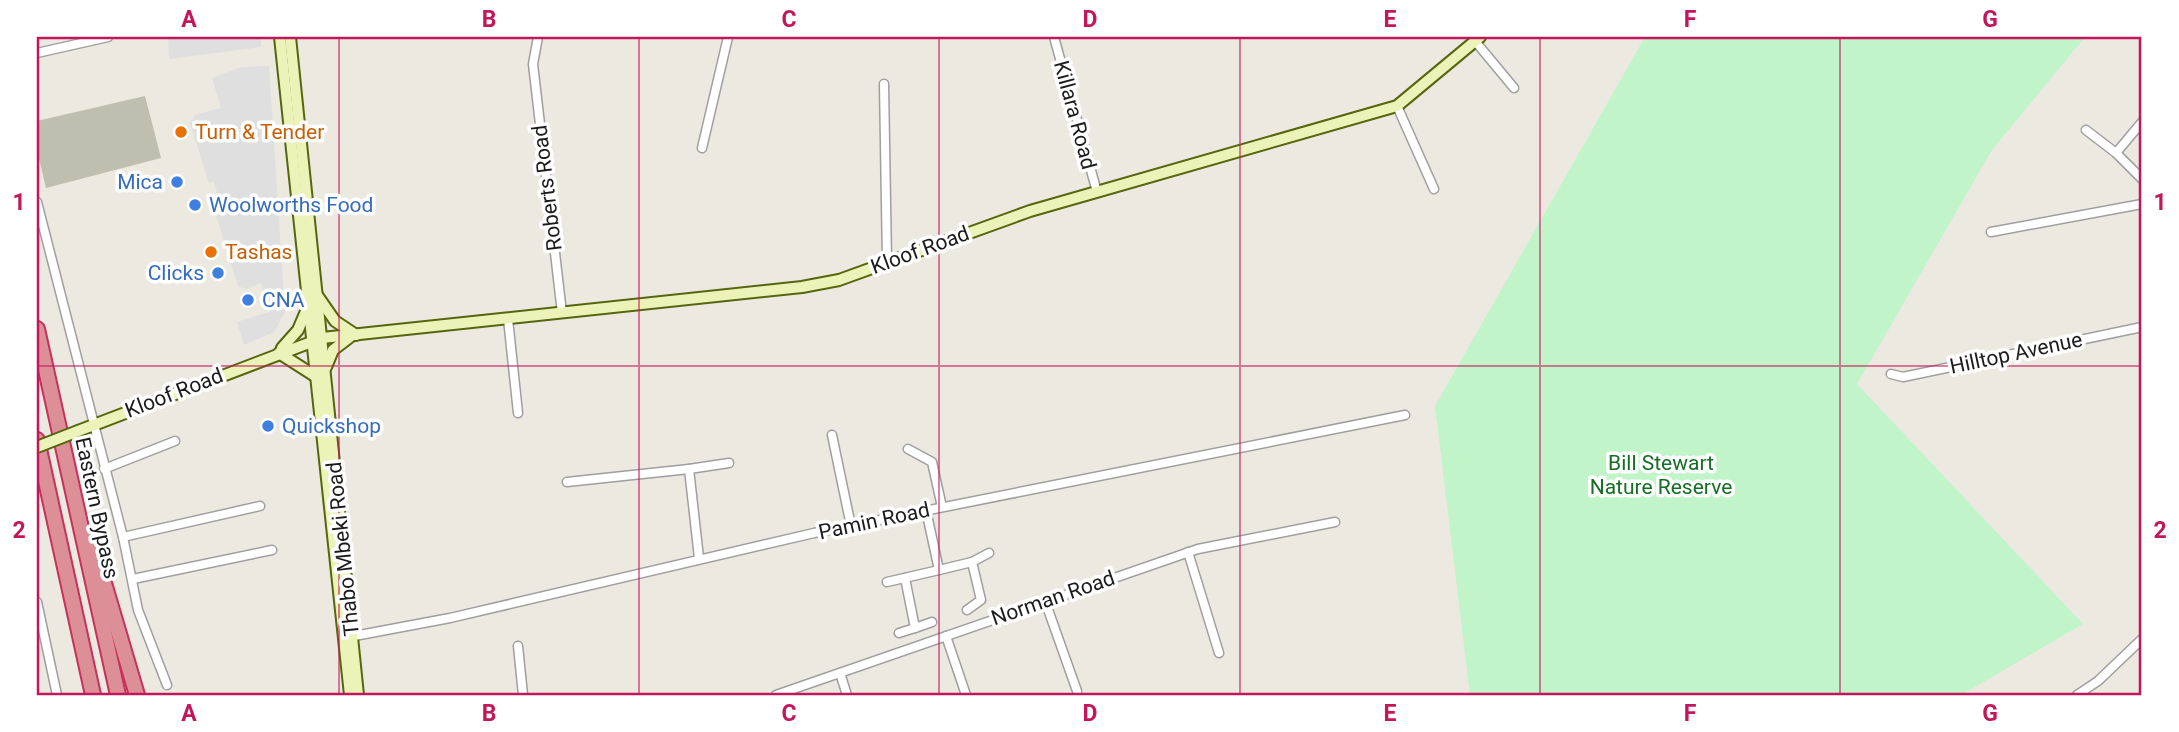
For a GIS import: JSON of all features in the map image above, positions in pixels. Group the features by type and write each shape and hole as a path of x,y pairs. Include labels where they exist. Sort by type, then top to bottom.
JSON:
{"highway":[{"name":"Eastern Bypass","path":"37,329 118,695"},
{"name":"Eastern Bypass","path":"37,440 93,695"},
{"path":"68,471 102,571 137,695"}],"main road":[{"path":"280,37 291,112"},
{"path":"290,37 291,112"},
{"name":"Kloof Road","path":"37,447 317,339 802,287 839,280 1030,211 1397,106 1477,39"},
{"name":"Thabo Mbeki Road","path":"291,112 314,292 333,506 358,695"},
{"name":"Thabo Mbeki Road","path":"291,112 308,304 317,339"},
{"path":"308,304 298,330 277,354 320,373 333,350 354,335 335,321 314,292"},
{"name":"Thabo Mbeki Road","path":"349,695 351,657"}],"street":[{"path":"37,53 108,37"},
{"name":"Roberts Road","path":"538,37 533,64 562,313"},
{"path":"702,148 728,37"},
{"name":"Killara Road","path":"1054,37 1097,192"},
{"path":"1477,39 1514,88"},
{"path":"884,84 887,262"},
{"path":"1397,106 1434,189"},
{"path":"2116,153 2142,122"},
{"path":"2086,130 2116,153 2142,179"},
{"path":"37,202 92,425 123,537 138,610 167,685"},
{"path":"1991,232 2142,204"},
{"path":"508,319 519,413"},
{"name":"Hilltop Avenue","path":"1891,374 1903,377 2142,327"},
{"name":"Pamin Road","path":"349,637 450,618 699,558 926,510 1405,415"},
{"path":"832,435 851,526"},
{"path":"104,469 175,442"},
{"path":"908,449 932,462 942,507"},
{"path":"566,482 729,463"},
{"path":"689,469 699,558"},
{"path":"123,537 260,506"},
{"path":"926,510 939,570"},
{"name":"Norman Road","path":"776,695 786,694 1188,552 1335,522"},
{"path":"133,579 272,550"},
{"path":"1188,552 1219,653"},
{"path":"887,582 972,562 989,553"},
{"path":"967,610 981,600 972,562"},
{"path":"905,578 915,628"},
{"path":"1045,601 1077,691"},
{"path":"37,602 57,695"},
{"path":"899,633 932,622"},
{"path":"946,636 966,695"},
{"path":"2077,695 2098,681 2142,639"},
{"path":"518,646 523,695"},
{"path":"840,673 848,695"}],"shaded area":[{"path":"168,37 261,37 261,47 169,59"},
{"path":"269,66 285,312 274,332 244,345 237,322 269,312 261,283 245,289 238,286 214,209 221,206 214,182 209,183 190,123 195,115 221,108 212,78 241,67"},
{"path":"145,96 161,158 46,188 37,150 37,121"}],"green space":[{"name":"Bill Stewart Nature Reserve","path":"1645,37 2085,37 1992,150 1857,384 2083,624 1961,695 1470,695 1435,406"}],"place":[{"name":"Turn & Tender","path":"181,132"},
{"name":"Mica","path":"177,182"},
{"name":"Woolworths Food","path":"195,205"},
{"name":"Tashas","path":"211,252"},
{"name":"Clicks","path":"218,273"},
{"name":"CNA","path":"248,300"},
{"name":"Quickshop","path":"268,426"}]}
